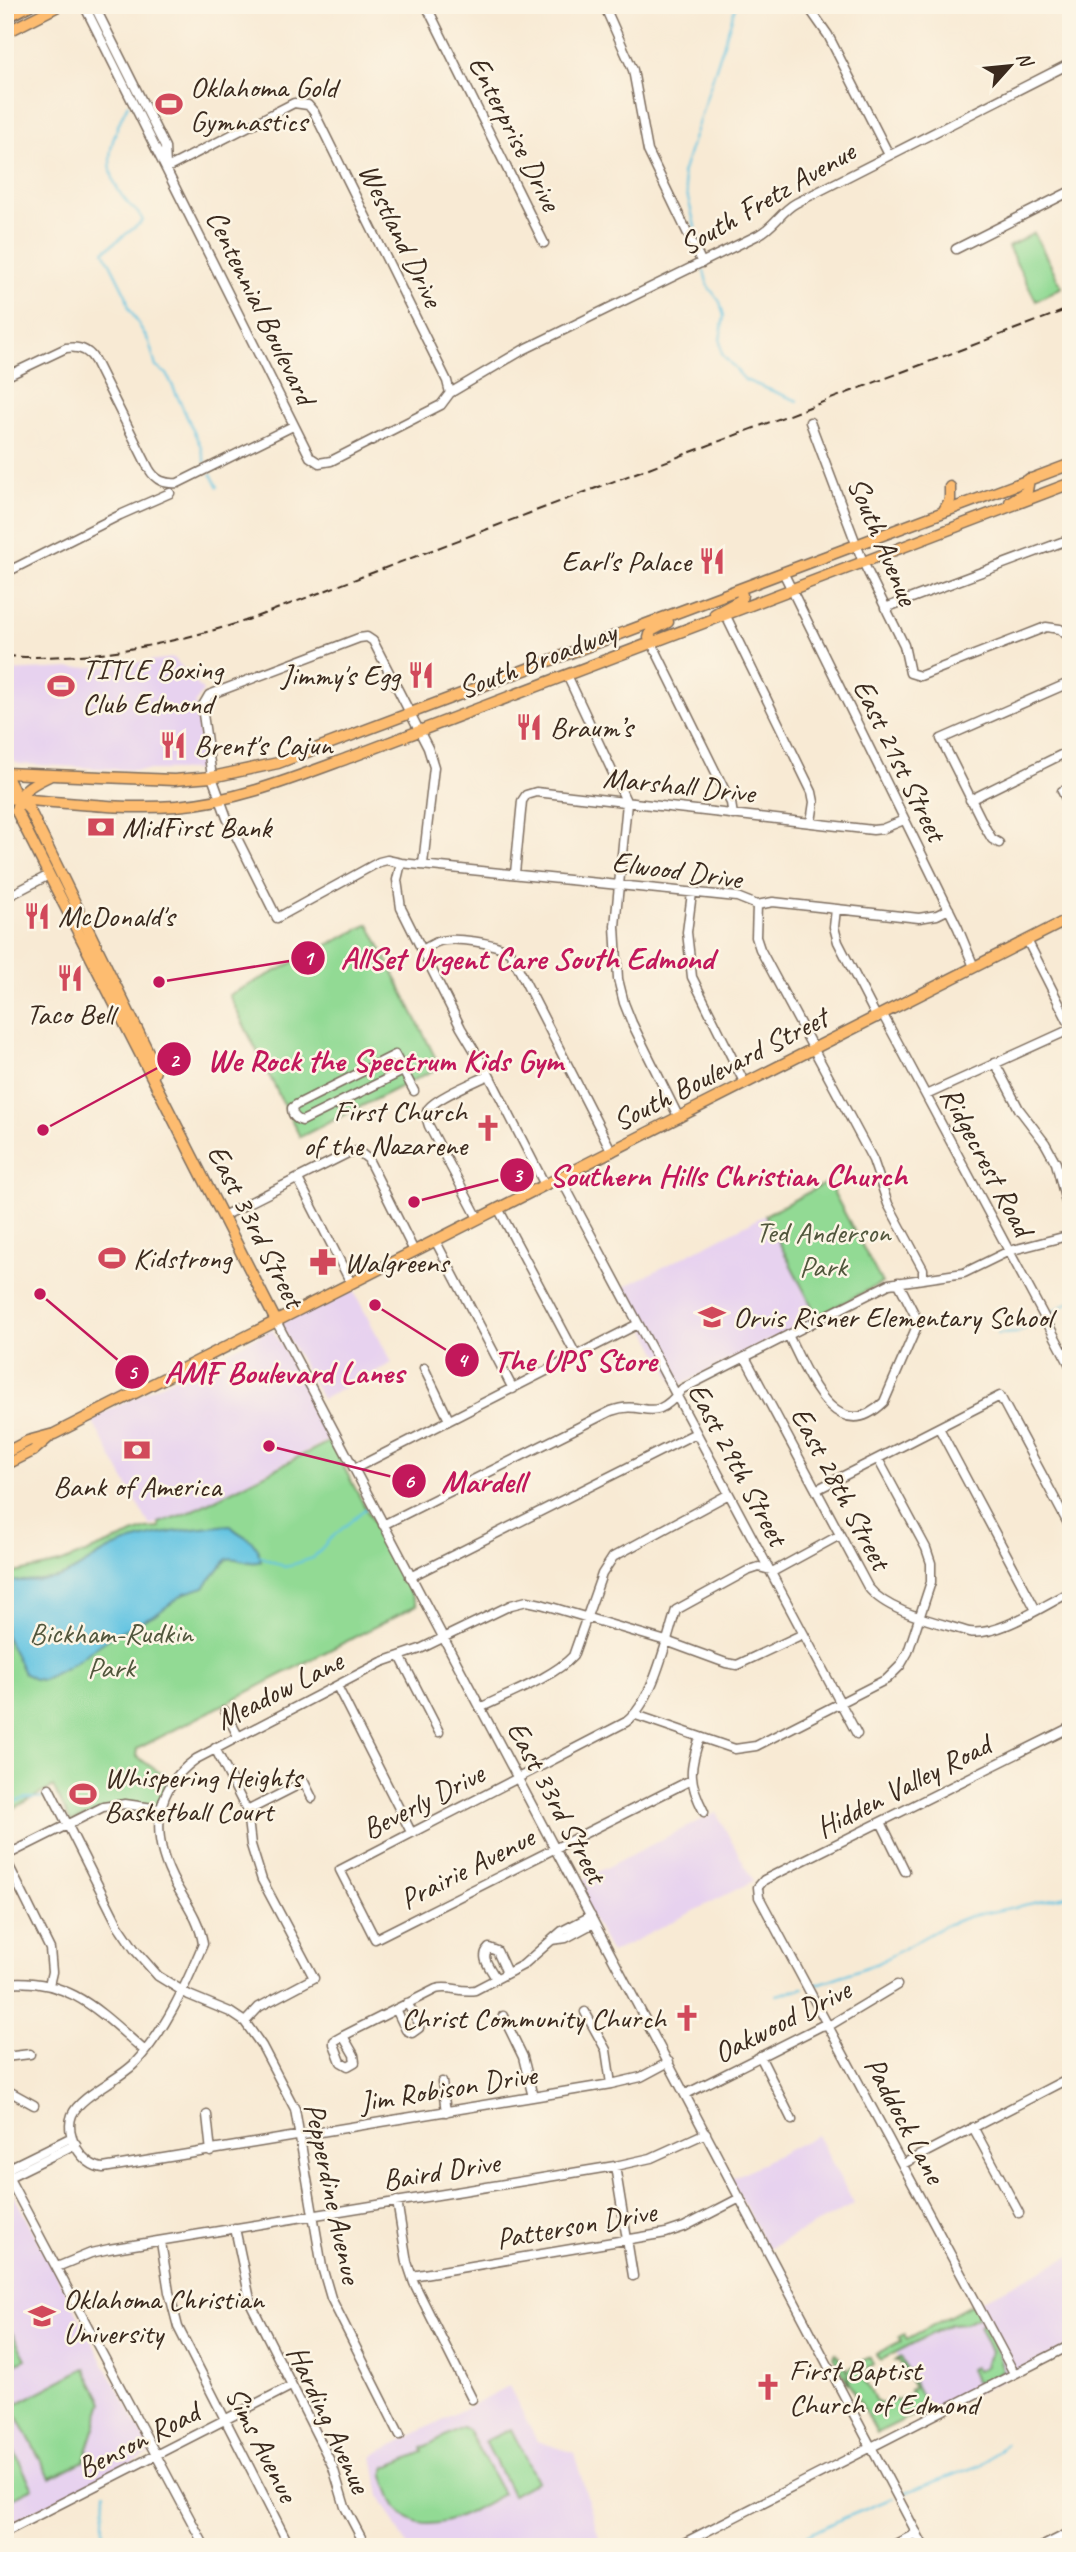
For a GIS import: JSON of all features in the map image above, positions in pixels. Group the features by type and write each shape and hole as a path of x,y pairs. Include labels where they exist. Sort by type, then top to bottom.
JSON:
{"main road":[{"path":"5,18 30,5"},
{"path":"5,33 60,5"},
{"path":"1067,5 1071,12"},
{"name":"South Broadway","path":"5,773 151,780 212,777 278,763 1071,464"},
{"path":"998,510 1027,491 1029,479"},
{"name":"South Broadway","path":"5,798 152,807 220,800 285,782 1071,483"},
{"path":"943,512 950,500 950,487 956,496 969,502"},
{"path":"697,625 741,600 740,589"},
{"path":"652,643 649,638 651,631 685,610"},
{"path":"560,657 567,675"},
{"path":"5,773 18,799 28,786 51,774"},
{"name":"East 33rd Street","path":"18,799 16,810 276,1321"},
{"name":"East 33rd Street","path":"18,799 29,809 111,975 156,1068 153,1076"},
{"name":"South Boulevard Street","path":"5,1453 28,1441 54,1434 1071,918"},
{"name":"South Boulevard Street","path":"5,1465 33,1451 54,1434"}],"street":[{"name":"Centennial Boulevard","path":"84,5 156,151 167,167 293,426 310,457 319,463"},
{"name":"Centennial Boulevard","path":"94,5 165,147 167,167"},
{"name":"Enterprise Drive","path":"426,5 544,243"},
{"path":"604,5 634,70 648,151 702,263"},
{"path":"807,5 828,35 888,155"},
{"name":"South Fretz Avenue","path":"319,463 331,461 441,405 450,393 523,350 766,231 796,202 1071,63"},
{"name":"Westland Drive","path":"167,167 294,103 304,103 314,112 447,381 450,393"},
{"path":"956,249 1071,191"},
{"path":"5,377 66,348 75,347 88,352 152,475 165,483 178,483 293,426"},
{"name":"South Avenue","path":"810,422 863,562 904,645 910,673 920,676 1046,628 1060,629 1071,639"},
{"path":"5,573 120,515 170,494"},
{"path":"885,608 1048,547 1071,541"},
{"name":"East 21st Street","path":"783,572 949,909 974,968"},
{"path":"725,614 812,792 814,802 811,822"},
{"path":"220,800 212,777 202,707 208,695 367,637 376,644 428,748 434,767 423,864"},
{"path":"652,643 731,803 733,815"},
{"path":"567,675 627,803 615,926 616,964 624,1003 679,1118"},
{"path":"999,843 992,839 970,800 941,739 1071,682"},
{"path":"970,800 1071,750"},
{"name":"Marshall Drive","path":"515,873 522,802 526,795 536,792 873,830 904,820"},
{"path":"1062,792 1071,808"},
{"name":"Elwood Drive","path":"220,800 277,918 387,860 737,897 757,905 756,937 760,949 873,1160 888,1204 923,1269 923,1278"},
{"path":"401,863 397,880 401,908 461,1028 489,1075 545,1185"},
{"path":"5,898 49,875"},
{"path":"692,893 687,933 692,977 745,1084"},
{"path":"757,905 773,902 919,918 937,915 949,909"},
{"name":"Ridgecrest Road","path":"836,909 834,927 838,942 926,1095 1071,1367"},
{"path":"422,950 438,942 457,940 503,947 510,952 612,1152"},
{"path":"926,1095 1071,1028 1027,940"},
{"path":"403,1071 302,1121 292,1114 292,1108 296,1105 395,1055 414,1091"},
{"path":"995,1063 1019,1109 1045,1143 1056,1163 1071,1221"},
{"path":"478,1218 426,1116 427,1111 437,1101 489,1075"},
{"path":"223,1216 352,1152 362,1153 368,1159 414,1251"},
{"name":"East 29th Street","path":"560,1177 857,1734"},
{"path":"298,1179 351,1283"},
{"path":"498,1208 576,1355"},
{"path":"383,1525 611,1411 624,1406 648,1412 658,1410 669,1404 682,1389 898,1282 964,1273 1009,1251 1071,1236"},
{"path":"435,1240 513,1389"},
{"path":"788,1335 817,1393 826,1405 853,1416 875,1411 884,1402 917,1326 916,1317 898,1282"},
{"name":"East 33rd Street","path":"276,1321 873,2446 924,2547"},
{"path":"354,1469 638,1324"},
{"name":"East 28th Street","path":"745,1357 874,1594 892,1608 969,1632 981,1633 999,1628 1071,1591"},
{"path":"424,1368 449,1420"},
{"path":"817,1490 1000,1396 1071,1529"},
{"path":"939,1428 1036,1610"},
{"path":"410,1577 696,1433"},
{"path":"635,1715 735,1749 756,1746 876,1686 895,1672 908,1652 931,1582 930,1557 878,1459"},
{"path":"480,1708 566,1664 573,1656 602,1574 613,1557 729,1494"},
{"name":"Beverly Drive","path":"375,1939 340,1870 612,1731 635,1715 649,1690 676,1609 747,1571 759,1567 774,1571 840,1535"},
{"name":"Meadow Lane","path":"74,2140 71,2120 76,2108 131,2067 145,2052 168,2019 203,1944 202,1932 164,1860 159,1826 160,1809 170,1784 196,1759 337,1686 512,1605 527,1601 666,1641 737,1665 803,1634"},
{"path":"400,1656 439,1732"},
{"path":"337,1686 411,1832"},
{"path":"225,1710 238,1736"},
{"name":"Hidden Valley Road","path":"758,1887 765,1880 1071,1727"},
{"path":"700,1737 692,1762 691,1780 704,1812"},
{"path":"215,1748 247,1811 251,1845 262,1880 314,1978 259,2007 245,2022"},
{"name":"Prairie Avenue","path":"375,1939 691,1780"},
{"path":"247,1811 304,1782 312,1798"},
{"name":"Pepperdine Avenue","path":"49,1788 118,1925 135,1950 158,1976 181,1991 230,2012 245,2022 262,2046 292,2102 301,2136 322,2267 331,2298 400,2435"},
{"path":"49,1985 52,1972 50,1949 5,1857 110,1805 125,1804 160,1809"},
{"path":"881,1822 905,1871"},
{"name":"Paddock Lane","path":"758,1887 760,1897 1014,2374"},
{"path":"343,2036 436,1989 451,1987 467,1992 496,1979 523,1965 544,1944 592,1920"},
{"path":"496,1979 485,1959 489,1948 497,1951 507,1973"},
{"path":"5,1983 24,1981 69,1991 87,2001 145,2052"},
{"name":"Oakwood Drive","path":"686,2094 828,2024 897,1985"},
{"path":"396,2009 406,2030 416,2032 419,2023 407,2003"},
{"path":"585,2012 606,2050 611,2084"},
{"path":"503,2016 523,2057 533,2097"},
{"path":"5,2057 30,2054"},
{"path":"760,2056 792,2120"},
{"name":"Jim Robison Drive","path":"74,2140 87,2162 94,2167 103,2168 611,2084 641,2077 669,2062"},
{"path":"903,2164 1071,2077"},
{"path":"442,2082 446,2112"},
{"path":"5,2089 34,2105"},
{"path":"207,2115 211,2152"},
{"path":"973,2127 1018,2213"},
{"name":"Baird Drive","path":"57,2267 91,2253 615,2166 651,2158 706,2133"},
{"path":"74,2140 7,2173 205,2547"},
{"path":"615,2166 633,2276"},
{"name":"Patterson Drive","path":"412,2276 675,2231 740,2198"},
{"path":"397,2202 412,2276 472,2399"},
{"name":"Harding Avenue","path":"235,2228 251,2304 333,2467 345,2507 366,2547"},
{"name":"Sims Avenue","path":"161,2242 178,2327 224,2422 290,2547"},
{"path":"676,2547 1071,2345"},
{"name":"Benson Road","path":"5,2532 291,2386"},
{"path":"1041,2547 1071,2532"},
{"path":"890,2547 917,2533"}],"shaded area":[{"path":"174,658 203,691 195,703 204,770 135,770 19,764 11,759 5,746 5,671 97,667"},
{"path":"765,1215 817,1316 676,1387 624,1287"},
{"path":"351,1286 392,1363 322,1399 280,1324"},
{"path":"272,1329 334,1437 190,1511 150,1526 91,1419"},
{"path":"716,1812 753,1881 611,1953 574,1884"},
{"path":"817,2135 854,2204 768,2249 731,2179"},
{"name":"Oklahoma Christian University","path":"5,2179 152,2453 5,2525"},
{"path":"1071,2255 1071,2345 929,2417 893,2346"},
{"path":"509,2386 537,2441 574,2453 602,2547 408,2547 380,2496 373,2455"}],"green space":[{"path":"1034,233 1062,287 1036,301 1008,247"},
{"path":"369,924 440,1067 300,1137 229,995"},
{"name":"Ted Anderson Park","path":"828,1182 882,1283 817,1316 765,1215"},
{"name":"Bickham-Rudkin Park","path":"330,1441 417,1605 137,1749 136,1756 172,1781 160,1809 117,1804 71,1822 53,1787 5,1813 5,1575 60,1563 146,1529 160,1528 159,1523 190,1512"},
{"path":"974,2303 980,2315 978,2317 965,2323 951,2324 881,2360 876,2354 901,2341 899,2337 904,2334 907,2339"},
{"path":"5,2320 26,2359 5,2369"},
{"path":"983,2323 993,2338 1003,2370 984,2382 975,2382 970,2369 974,2367 977,2371 986,2366 985,2362 991,2352 979,2325"},
{"path":"836,2353 847,2372 847,2369 870,2357 873,2364 860,2372 875,2400 881,2403 898,2400 912,2393 910,2390 914,2388 908,2377 904,2378 906,2374 899,2361 895,2361 901,2357 926,2406 918,2413 877,2433 850,2384 847,2373 848,2384 833,2356"},
{"path":"85,2368 103,2402 84,2461 50,2478 14,2410 16,2404"},
{"path":"462,2427 468,2430 503,2494 465,2515 436,2524 422,2524 409,2519 393,2501 383,2474 386,2467 423,2452 422,2448"},
{"path":"511,2429 537,2481 512,2495 485,2441"},
{"path":"5,2434 33,2488 5,2502"}],"water":[{"path":"230,1525 256,1546 261,1561 227,1559 204,1587 185,1593 158,1613 117,1633 66,1668 42,1680 24,1673 5,1635 5,1582 60,1577 113,1548 155,1535"}],"waterway":[{"path":"701,250 682,174 736,5"},
{"path":"128,104 113,141 110,165 118,189 143,221 104,251 126,295 129,308 149,342 156,367 167,374 201,447 205,462"},
{"path":"704,271 708,286 720,302 724,316 720,340 722,354 745,380 798,401"},
{"path":"211,474 218,487"},
{"path":"1045,1316 1071,1301"},
{"path":"997,1334 1017,1333 1041,1319"},
{"path":"260,1556 285,1567 313,1558 329,1540 366,1508"},
{"path":"5,1805 26,1798 47,1798"},
{"path":"812,1986 878,1963 944,1926 967,1917 1071,1895"},
{"path":"777,1995 803,1988"},
{"path":"901,2494 981,2465 1006,2444"},
{"path":"103,2547 105,2492"},
{"path":"785,2547 834,2522 893,2498"}],"railway":[{"path":"5,656 66,656 126,649 245,621 1071,308"}],"place":[{"name":"Oklahoma Gold Gymnastics","path":"169,104"},
{"name":"Earl's Palace","path":"712,561"},
{"name":"Jimmy's Egg","path":"421,675"},
{"name":"TITLE Boxing Club Edmond","path":"61,686"},
{"name":"Braum’s","path":"529,727"},
{"name":"Brent's Cajun","path":"173,745"},
{"name":"MidFirst Bank","path":"101,827"},
{"name":"McDonald's","path":"37,916"},
{"name":"Taco Bell","path":"70,978"},
{"name":"AllSet Urgent Care South Edmond","path":"159,982"},
{"name":"First Church of the Nazarene","path":"488,1128"},
{"name":"We Rock the Spectrum Kids Gym","path":"43,1130"},
{"name":"Southern Hills Christian Church","path":"414,1202"},
{"name":"Kidstrong","path":"112,1258"},
{"name":"Walgreens","path":"323,1262"},
{"name":"AMF Boulevard Lanes","path":"40,1294"},
{"name":"The UPS Store","path":"375,1305"},
{"name":"Orvis Risner Elementary School","path":"712,1317"},
{"name":"Mardell","path":"269,1446"},
{"name":"Bank of America","path":"137,1450"},
{"name":"Whispering Heights Basketball Court","path":"83,1794"},
{"name":"Christ Community Church","path":"687,2018"},
{"name":"Oklahoma Christian University","path":"42,2316"},
{"name":"First Baptist Church of Edmond","path":"768,2387"}]}
